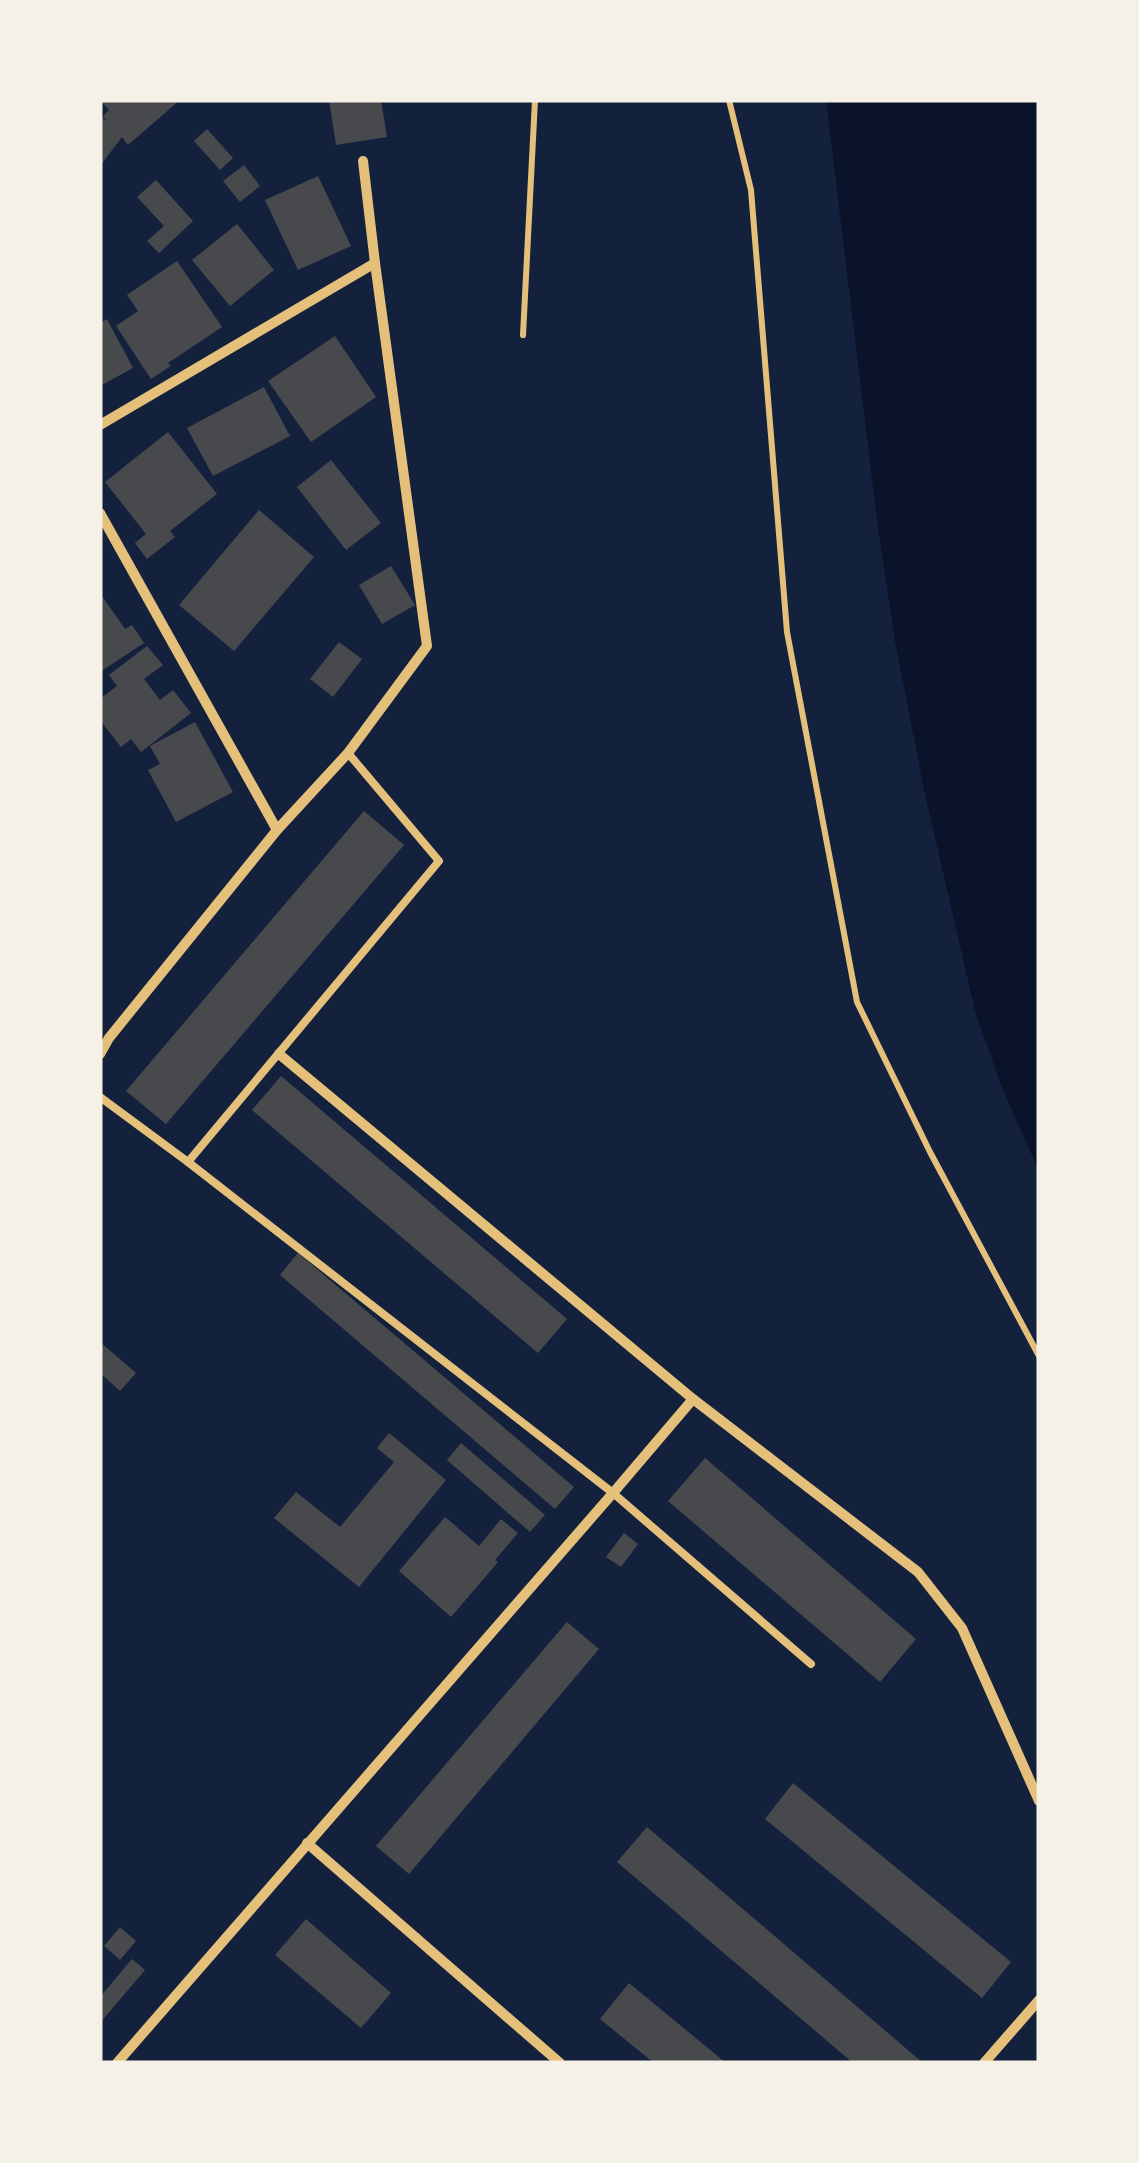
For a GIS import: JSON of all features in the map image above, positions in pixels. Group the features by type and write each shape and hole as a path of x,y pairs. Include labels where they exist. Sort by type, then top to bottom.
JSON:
{"street":[{"path":"100,1054 277,830 348,753 427,646 363,161"},
{"path":"100,424 375,263"},
{"path":"100,514 277,830"},
{"path":"100,1024 109,1038"},
{"path":"279,1054 692,1398 918,1572 962,1628 1039,1801"},
{"path":"117,2063 692,1398"},
{"path":"307,1843 560,2063"},
{"path":"984,2063 1039,2000"}],"lane":[{"path":"188,1162 439,861 348,753"},
{"path":"100,1097 613,1493 811,1664"}],"path":[{"path":"523,335 535,100"},
{"path":"729,100 751,190 787,632 858,1002 930,1152 1039,1356"}],"water":[{"path":"826,100 1039,100 1039,1171 1002,1088 975,1011 924,790 878,528"}],"building":[{"path":"100,100 180,100 128,145 122,137 100,166 100,116 107,121 103,116 109,110"},
{"path":"329,100 381,100 387,137 336,145"},
{"path":"207,129 233,158 220,170 194,141"},
{"path":"244,165 260,186 240,202 223,181"},
{"path":"318,176 351,246 298,270 265,200"},
{"path":"156,180 193,221 159,253 147,241 164,226 137,197"},
{"path":"237,224 274,270 230,306 192,260"},
{"path":"177,261 222,327 151,379 116,326 138,311 127,295"},
{"path":"107,319 133,368 100,386 100,323"},
{"path":"335,336 376,397 311,442 268,381"},
{"path":"264,387 290,436 213,476 187,428"},
{"path":"168,432 217,494 170,531 175,537 147,559 135,543 146,534 105,482"},
{"path":"331,460 381,523 346,550 297,487"},
{"path":"259,510 314,557 234,651 179,605"},
{"path":"391,566 415,605 382,624 359,585"},
{"path":"100,597 125,629 132,625 144,643 100,672"},
{"path":"339,642 362,659 333,697 310,679"},
{"path":"147,646 163,665 144,679 160,700 173,690 191,713 141,752 131,739 121,747 100,720 100,699 117,686 109,675"},
{"path":"195,722 233,792 176,822 148,770 160,764 150,746"},
{"path":"364,811 404,845 166,1124 126,1091"},
{"path":"281,1076 567,1319 538,1353 252,1110"},
{"path":"298,1253 574,1487 555,1509 280,1275"},
{"path":"100,1342 136,1373 120,1391 100,1373"},
{"path":"389,1433 446,1480 359,1587 274,1518 296,1492 340,1527 394,1462 377,1448"},
{"path":"461,1443 545,1515 530,1532 447,1460"},
{"path":"705,1458 916,1639 880,1682 668,1501"},
{"path":"445,1517 479,1546 501,1519 518,1533 451,1617 399,1571"},
{"path":"624,1533 638,1544 621,1567 606,1557"},
{"path":"567,1622 599,1649 409,1874 376,1846"},
{"path":"793,1783 1011,1962 982,1998 765,1819"},
{"path":"647,1827 923,2063 853,2063 617,1862"},
{"path":"306,1919 391,1993 361,2028 275,1955"},
{"path":"120,1927 136,1941 120,1960 104,1946"},
{"path":"132,1959 145,1970 100,2023 100,1997"},
{"path":"629,1983 726,2063 654,2063 600,2019"}]}
